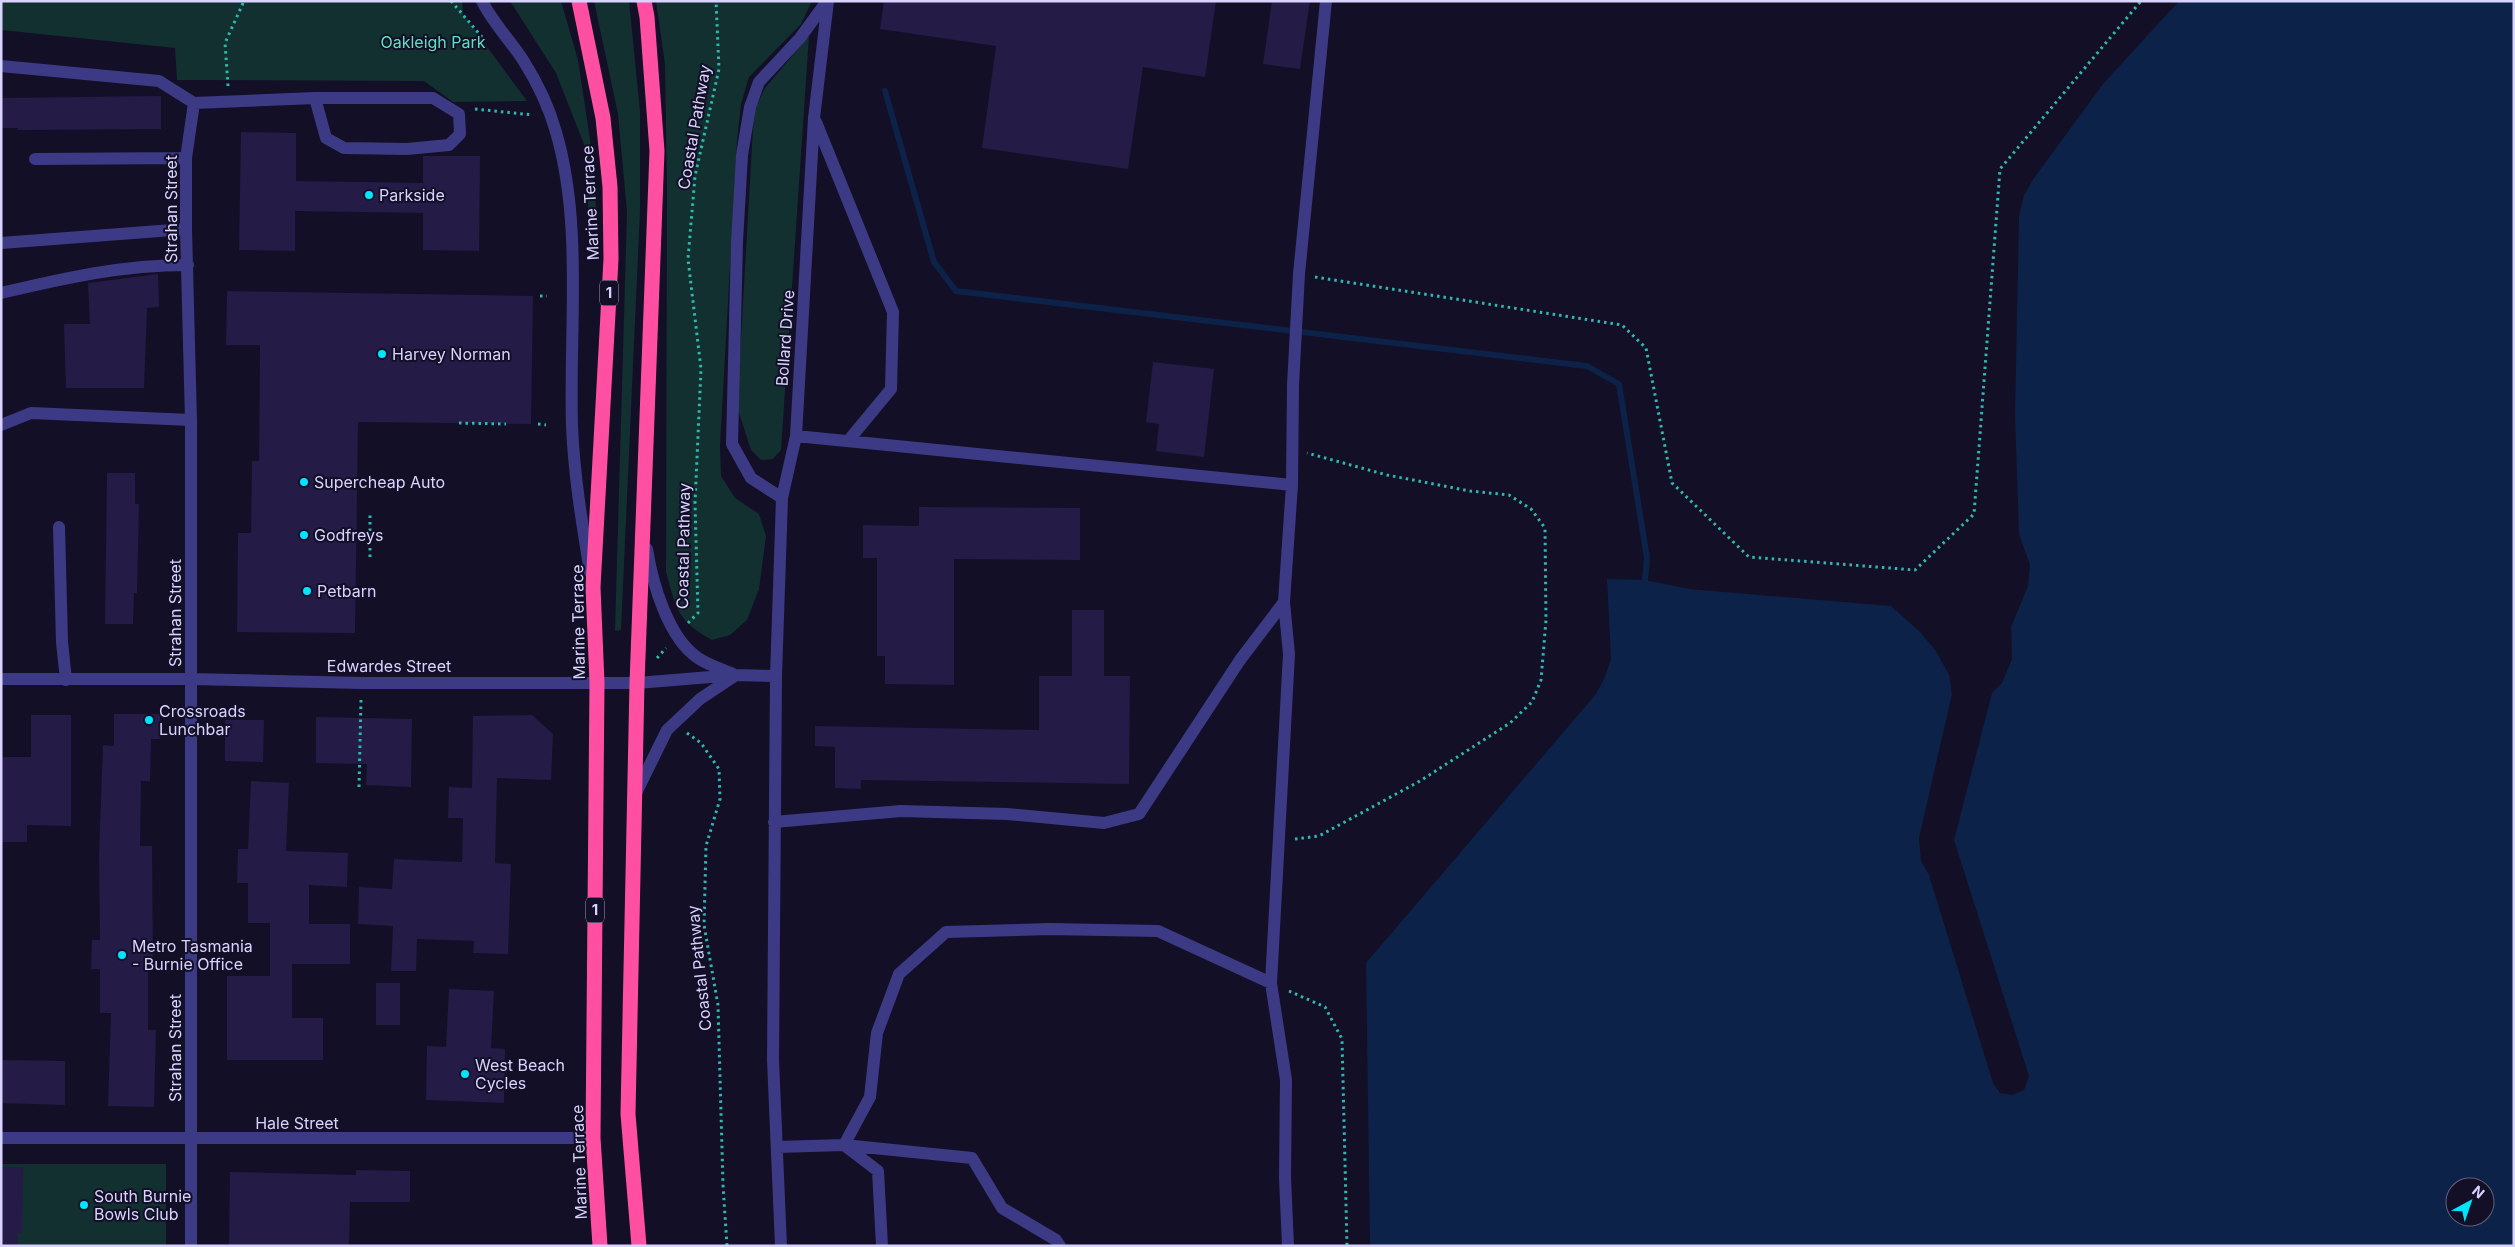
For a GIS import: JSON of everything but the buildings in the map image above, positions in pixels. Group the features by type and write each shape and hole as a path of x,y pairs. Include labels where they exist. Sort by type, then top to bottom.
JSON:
{"highway":[{"name":"Marine Terrace","path":"579,1 603,118 610,187 611,232 611,268 592,587 597,683 593,1138 600,1246"},
{"path":"639,1246 628,1114 637,683 657,151 644,1"}],"street":[{"path":"482,1 534,78 551,117 564,169 571,228 572,426 579,504 592,587"},
{"path":"782,498 751,478 732,444 737,242 742,154 750,107 758,82 800,38 828,1"},
{"name":"Bollard Drive","path":"782,1246 773,1060 776,676 782,498 796,436 814,118 828,1"},
{"path":"1288,1246 1285,1178 1286,1080 1270,983 1289,654 1284,602 1292,485 1292,385 1299,300 1299,274 1326,1"},
{"path":"1,66 158,81 194,103 315,98 433,98 459,114 460,134 448,145 398,149 344,148 326,138 315,98"},
{"name":"Strahan Street","path":"190,1246 191,420 186,158 194,103"},
{"path":"814,118 893,312 891,388 848,441"},
{"path":"35,158 186,158"},
{"path":"1,243 186,229"},
{"path":"1,293 92,272 188,265"},
{"path":"1,425 31,413 191,420"},
{"path":"796,436 1292,485"},
{"path":"643,522 651,578 676,636 697,658 735,676"},
{"path":"59,527 62,642 66,680"},
{"path":"774,822 901,811 1006,814 1104,823 1139,814 1240,660 1284,602"},
{"path":"634,797 659,744 674,723 700,699 735,676"},
{"name":"Edwardes Street","path":"1,679 191,679 362,683 637,683 735,676 776,676"},
{"path":"844,1145 870,1097 877,1033 899,974 946,932 1050,930 1158,931 1270,983"},
{"name":"Hale Street","path":"1,1138 191,1140 593,1138"},
{"path":"777,1147 844,1145 972,1158 1002,1208 1056,1240 1060,1246"},
{"path":"844,1145 878,1171 882,1246"}],"path":[{"path":"227,102 225,43 244,1"},
{"path":"450,1 488,44"},
{"name":"Coastal Pathway","path":"637,683 698,613 695,504 701,369 688,259 695,176 719,69 716,1"},
{"path":"1299,274 1622,325 1646,348 1672,483 1749,557 1914,570 1974,514 2000,169 2141,1"},
{"path":"469,108 551,117"},
{"path":"540,296 547,296"},
{"path":"459,423 506,424"},
{"path":"538,424 546,425"},
{"path":"1278,842 1320,836 1420,781 1510,723 1532,702 1542,680 1546,620 1545,528 1531,509 1509,496 1470,491 1387,475 1292,448"},
{"path":"370,515 370,557"},
{"path":"359,787 362,683"},
{"name":"Coastal Pathway","path":"674,723 701,743 719,769 720,799 706,846 704,925 718,1005 723,1186 727,1246"},
{"path":"1270,983 1325,1008 1342,1039 1346,1246"}],"green space":[{"name":"Oakleigh Park","path":"1,1 462,1 463,14 527,101 453,102 424,81 177,80 175,48 1,30"},
{"path":"510,1 561,1 578,60 590,139 596,208 589,221 584,144 556,73"},
{"path":"594,1 629,1 640,111 640,211 621,630 615,631 627,212 618,114"},
{"path":"656,1 812,1 801,24 749,77 741,104 737,140 720,446 721,476 735,498 759,514 766,536 759,589 747,620 730,635 712,640 700,633 685,620 672,595 666,572 667,189 665,64"},
{"path":"809,36 781,450 773,459 761,460 751,450 737,407 754,111 765,88"},
{"name":"South Burnie Bowls Club","path":"1,1164 166,1164 166,1246 1,1246"}],"water":[{"path":"2179,1 2514,1 2514,1246 1370,1246 1366,963 1596,694 1605,677 1611,659 1607,579 1645,580 1689,589 1891,606 1920,632 1936,651 1949,675 1952,694 1919,838 1921,861 1929,875 1993,1083 2000,1093 2012,1095 2024,1090 2029,1076 1954,840 1992,693 2002,683 2012,659 2011,627 2028,586 2030,565 2019,534 2015,415 2019,216 2024,195 2034,178 2103,84"}],"waterway":[{"path":"885,91 934,262 956,291 1587,366 1619,384 1647,558 1645,580"}],"place":[{"name":"Parkside","path":"369,195"},
{"name":"Harvey Norman","path":"382,354"},
{"name":"Supercheap Auto","path":"304,482"},
{"name":"Godfreys","path":"304,535"},
{"name":"Petbarn","path":"307,591"},
{"name":"Crossroads Lunchbar","path":"149,720"},
{"name":"Metro Tasmania - Burnie Office","path":"122,955"},
{"name":"West Beach Cycles","path":"465,1074"},
{"name":"South Burnie Bowls Club","path":"84,1205"}]}
